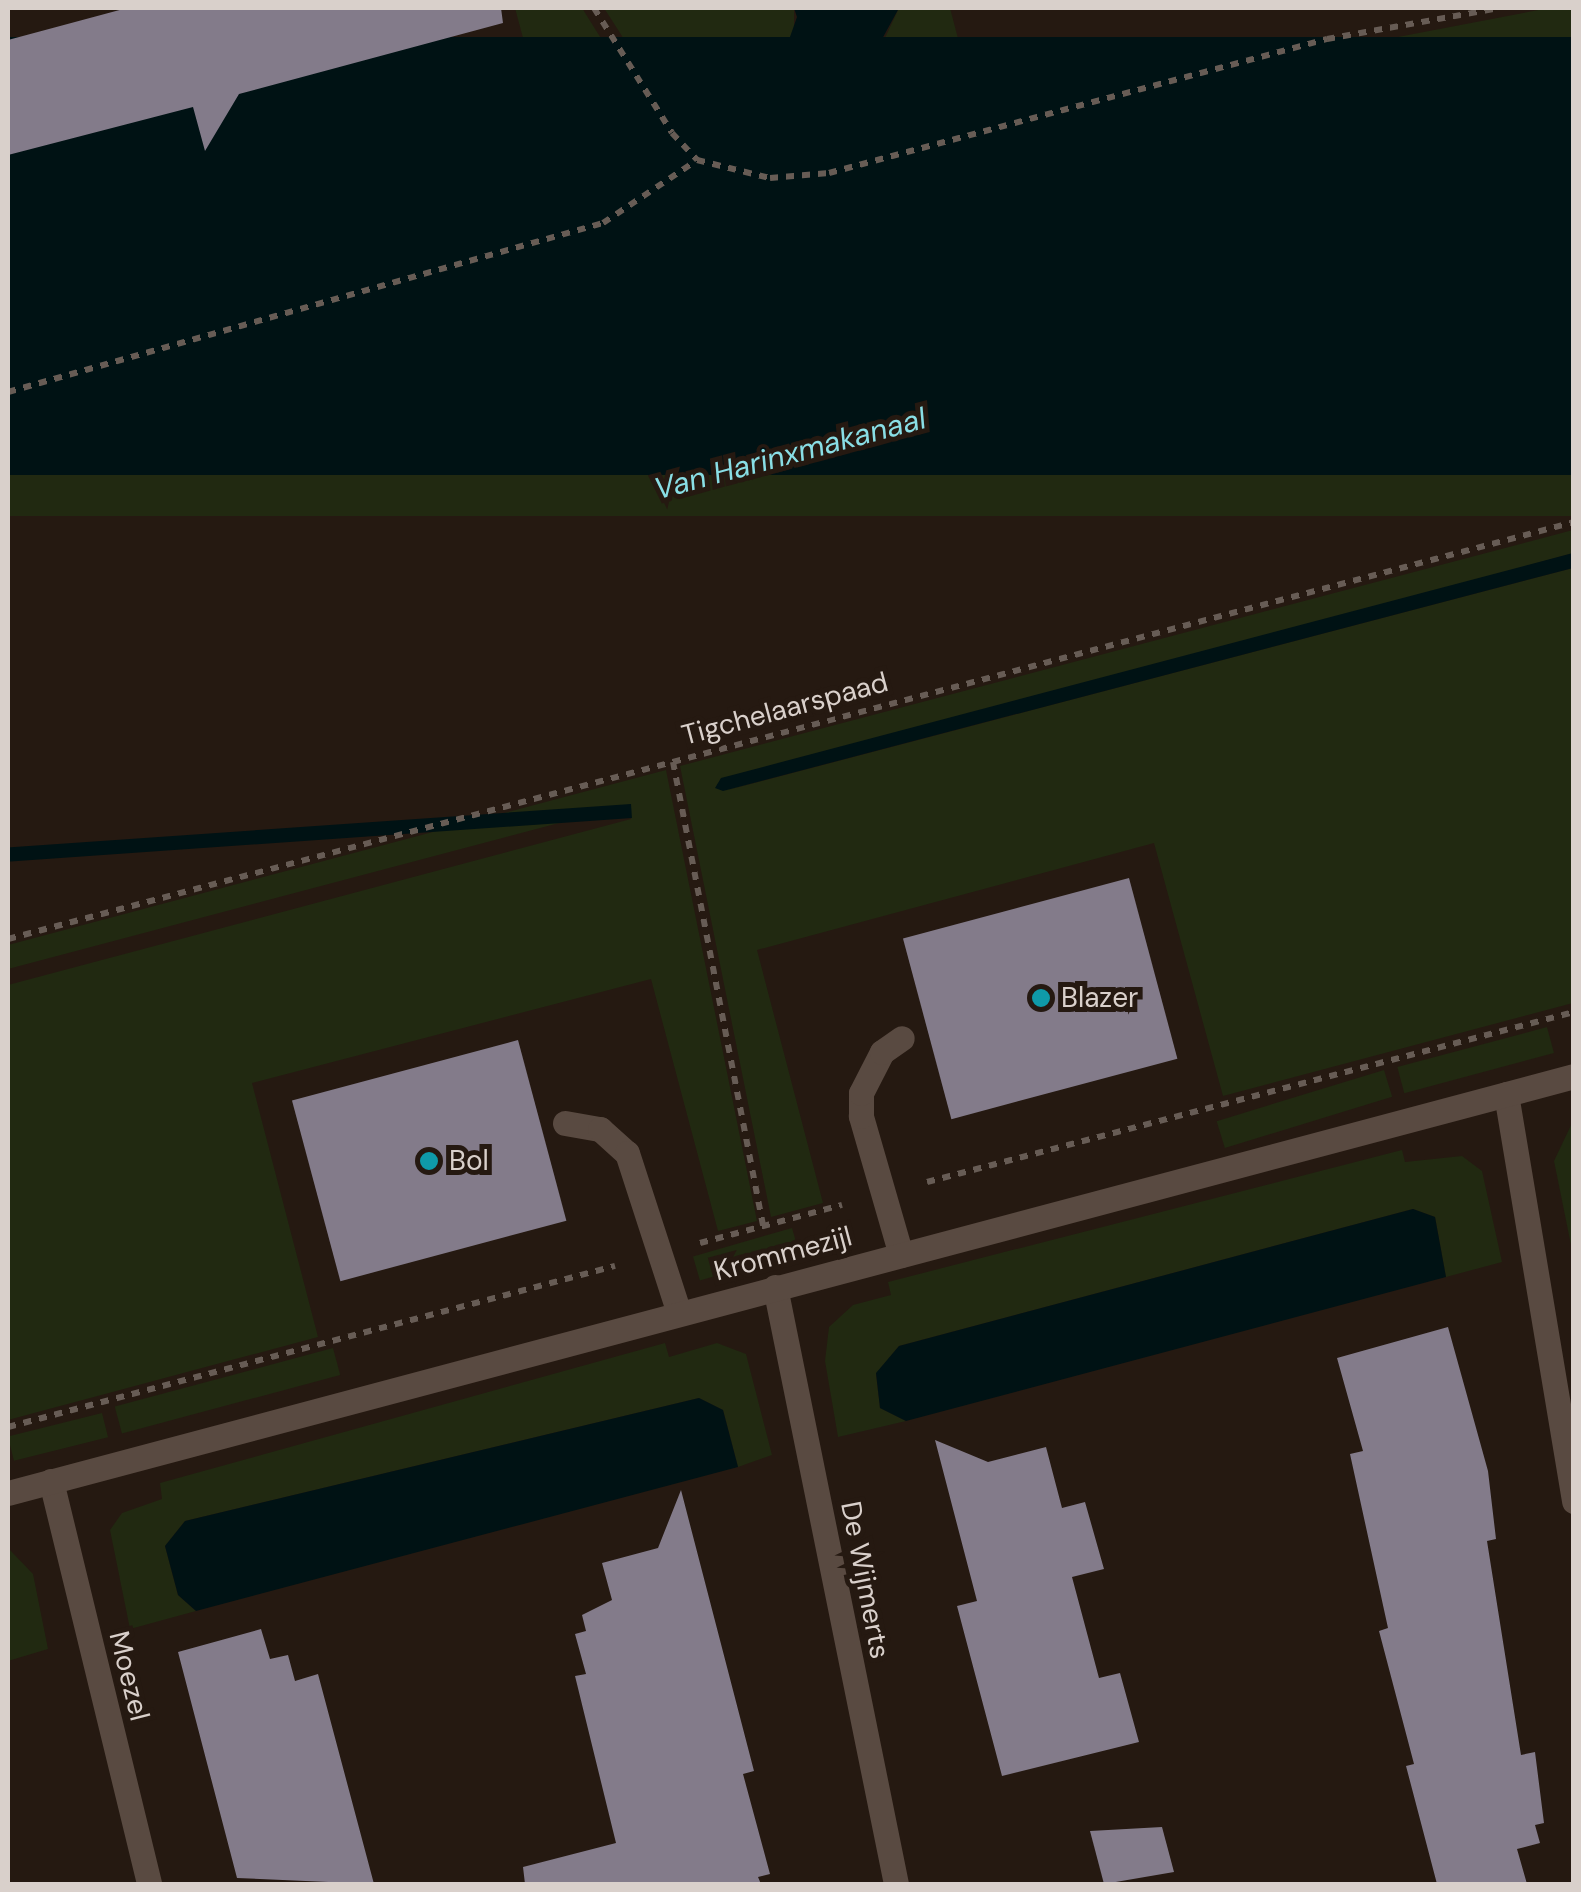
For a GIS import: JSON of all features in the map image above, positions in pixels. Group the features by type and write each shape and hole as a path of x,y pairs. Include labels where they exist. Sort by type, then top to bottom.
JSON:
{"street":[{"path":"901,1254 882,1194 861,1093 875,1061 902,1038"},
{"name":"Krommezijl","path":"8,1493 1574,1076"},
{"path":"1506,1094 1574,1501"},
{"path":"565,1124 600,1129 626,1152 679,1313"},
{"name":"De Wijmerts","path":"775,1287 896,1884"},
{"name":"Moezel","path":"51,1482 149,1884"}],"path":[{"path":"594,8 672,132 697,160 770,178 829,173 1327,39 1500,8"},
{"path":"8,392 603,223 697,160"},
{"name":"Tigchelaarspaad","path":"8,938 1574,522"},
{"path":"673,762 764,1226"},
{"path":"8,1428 1574,1012"}],"green space":[{"path":"515,8 582,8 664,139 665,162 628,195 572,223 8,382 8,325 560,177"},
{"path":"604,8 794,8 794,34 779,68 840,134 899,8 950,8 980,122 809,168 743,164 679,125"},
{"path":"1549,8 1573,8 1573,37 8,452 8,402 605,234 674,184 712,178 780,189 827,186 1314,53"},
{"path":"8,475 1573,475 1573,516 8,516"},
{"path":"1573,530 1573,553 724,791 1573,568 1573,1003 1223,1096 1154,843 757,950 823,1203 771,1217 680,766"},
{"path":"666,770 757,1221 718,1231 651,979 252,1083 318,1337 8,1420 8,985 631,819 631,804 8,969 8,945"},
{"path":"1547,1027 1554,1053 1404,1093 1397,1067"},
{"path":"1384,1070 1392,1097 1225,1148 1217,1121"},
{"path":"1573,1121 1574,1245 1571,1245 1554,1161"},
{"path":"1402,1150 1405,1162 1462,1156 1482,1171 1502,1262 1446,1277 1435,1217 1413,1209 899,1346 876,1374 880,1408 906,1421 838,1437 825,1361 829,1327 853,1305 891,1295 888,1282"},
{"path":"792,1228 799,1252 700,1280 693,1256"},
{"path":"665,1343 669,1357 717,1343 746,1354 772,1455 738,1467 723,1410 699,1398 185,1521 165,1546 178,1595 196,1611 130,1629 110,1530 122,1513 162,1499 160,1483"},
{"path":"333,1348 340,1375 122,1434 115,1406"},
{"path":"102,1413 108,1437 14,1461 8,1436"},
{"path":"8,1548 33,1574 48,1649 8,1661"}],"water":[{"path":"794,8 899,8 858,83 848,121 840,134 822,140 802,138 787,126 777,99 779,68 797,17"},
{"name":"Van Harinxmakanaal","path":"8,37 1573,37 1573,475 8,475"},
{"path":"1573,553 1573,568 723,791 715,788 721,778"},
{"path":"631,804 632,818 8,862 8,848"},
{"path":"1413,1209 1435,1217 1446,1277 906,1421 880,1408 876,1373 899,1346"},
{"path":"699,1398 723,1410 738,1467 196,1611 178,1595 165,1546 185,1521"}],"building":[{"path":"127,8 501,8 503,23 239,94 205,151 193,107 8,155 8,40"},
{"name":"Blazer","path":"1129,878 1177,1059 951,1119 903,939"},
{"name":"Bol","path":"518,1040 566,1221 340,1281 292,1101"},
{"path":"1448,1327 1488,1471 1496,1539 1487,1541 1521,1755 1535,1752 1544,1823 1535,1825 1540,1843 1517,1849 1527,1884 1437,1884 1406,1766 1414,1764 1379,1631 1388,1628 1350,1454 1363,1451 1337,1358"},
{"path":"935,1440 988,1462 1046,1447 1062,1508 1085,1502 1104,1569 1072,1577 1099,1678 1120,1673 1139,1742 1002,1776 957,1606 977,1601"},
{"path":"681,1490 754,1771 743,1774 770,1874 758,1877 761,1884 525,1884 523,1867 616,1843 575,1676 586,1674 575,1634 586,1631 582,1615 612,1600 602,1563 658,1548"},
{"path":"261,1629 270,1659 288,1655 295,1681 318,1674 374,1884 237,1878 178,1652"},
{"path":"1162,1827 1174,1872 1104,1884 1090,1831"}],"place":[{"name":"Blazer","path":"1041,998"},
{"name":"Bol","path":"429,1161"}]}
